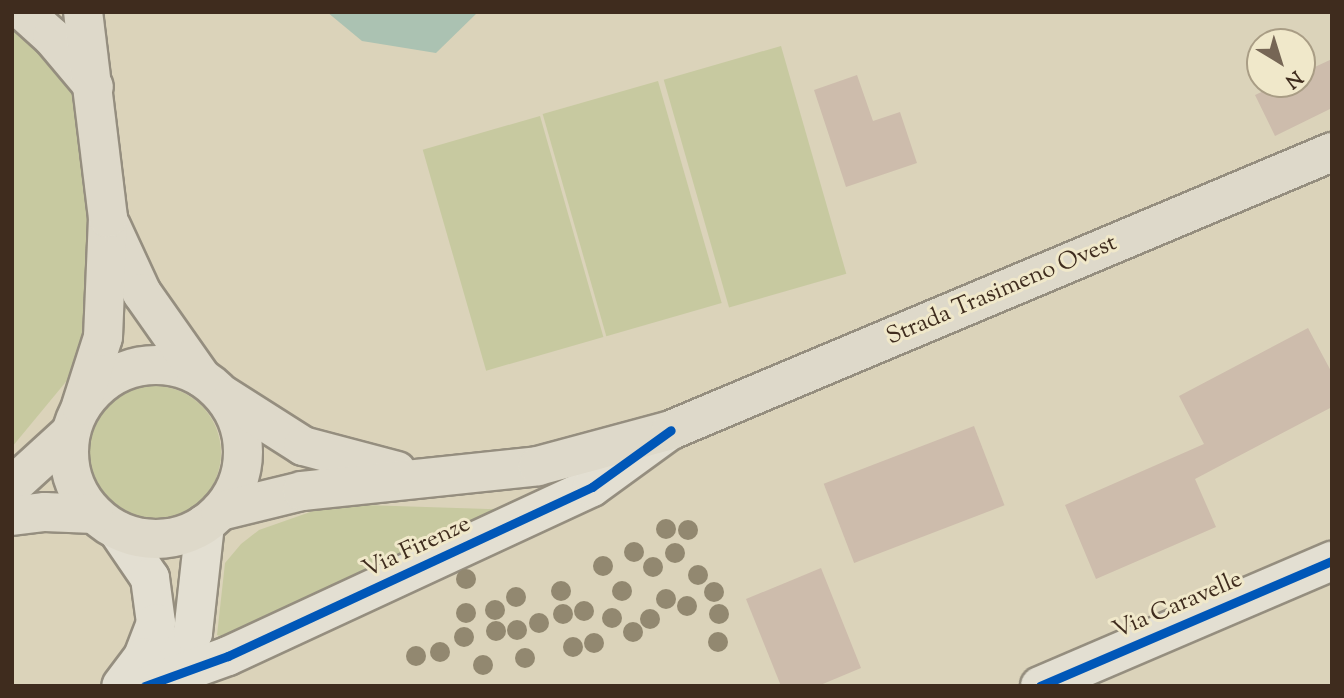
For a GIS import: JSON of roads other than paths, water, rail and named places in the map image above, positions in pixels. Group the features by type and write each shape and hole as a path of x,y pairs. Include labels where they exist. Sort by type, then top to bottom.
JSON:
{"main road":[{"path":"24,12 52,37 94,87"},
{"path":"83,12 108,218 103,337 75,420 68,463 74,481 106,523"},
{"name":"Strada Trasimeno Ovest","path":"671,429 1332,152"},
{"path":"108,218 142,293 238,421 243,453 237,484 212,518"},
{"path":"12,486 75,420 104,381 135,367 169,365 211,385 303,446 414,476"},
{"path":"12,516 46,512 106,523 147,539 177,537 212,518 302,491 414,476 538,466 592,454 671,429"}],"street":[{"name":"Via Firenze","path":"156,682 240,651 592,486 671,429"},
{"path":"156,682 193,633 212,518"},
{"path":"106,523 150,578 156,622 143,657 121,686"},
{"name":"Via Caravelle","path":"1040,686 1332,561"}]}
